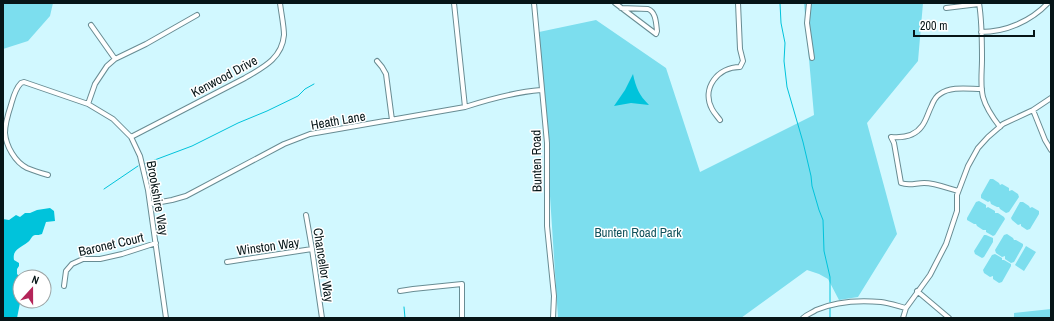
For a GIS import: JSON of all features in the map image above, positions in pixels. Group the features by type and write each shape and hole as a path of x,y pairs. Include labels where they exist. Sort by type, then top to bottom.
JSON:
{"street":[{"name":"Kenwood Drive","path":"131,137 245,78 272,61 280,51 284,35 280,3"},
{"path":"454,3 465,107"},
{"name":"Bunten Road","path":"534,3 547,143 547,226 554,296 553,318"},
{"path":"615,3 620,8 656,34 657,31 654,13 651,10 648,8 620,8"},
{"path":"809,3 807,23 812,58"},
{"path":"981,32 992,32 1006,29 1029,18 1048,3"},
{"path":"720,120 712,108 709,97 710,86 722,71 733,67 740,67 744,61 740,49 738,4"},
{"path":"946,8 979,4 983,96 990,113 1000,127"},
{"path":"88,104 95,84 114,59 146,44 197,15"},
{"path":"91,25 114,59"},
{"path":"377,61 386,74 392,120"},
{"name":"Brookshire Way","path":"48,174 27,168 20,163 13,155 7,142 5,133 8,112 17,87 20,83 24,82 88,104 113,119 131,137 140,156 148,190 166,318"},
{"path":"958,191 937,184 924,182 906,185 901,183 894,142 891,137 911,135 918,130 922,126 933,102 939,94 952,89 982,88"},
{"name":"Heath Lane","path":"150,204 186,196 284,144 310,134 465,107 503,96 526,91 541,90"},
{"path":"903,318 906,308 930,274 946,244 957,211 958,191 968,166 978,148 1003,124 1033,110 1051,98"},
{"path":"1033,110 1045,140 1051,150"},
{"name":"Chancellor Way","path":"306,215 322,318"},
{"name":"Baronet Court","path":"64,286 66,271 72,264 83,259 100,259 122,254 156,243"},
{"name":"Winston Way","path":"227,262 312,249"},
{"path":"400,291 462,284 462,318"},
{"path":"918,291 949,318"},
{"path":"803,318 805,315 841,302 863,301 883,303 906,308"}],"green space":[{"path":"3,3 53,3 50,16 28,41 3,49"},
{"name":"Bunten Road Park","path":"804,3 923,3 918,61 867,123 897,234 858,297 839,300 828,279 807,270 741,318 558,318 546,135 543,118 539,32 596,20 666,68 700,172 814,115"},
{"path":"990,179 993,179 1000,185 1002,184 1009,188 1009,191 1012,190 1018,194 1019,197 1009,212 1006,213 999,207 991,204 990,201 988,202 981,198 981,195"},
{"path":"979,201 986,205 986,208 988,207 995,211 995,213 998,213 1005,219 993,236 986,232 986,230 983,230 976,224 967,220 976,202"},
{"path":"1020,202 1023,202 1030,208 1032,207 1039,211 1039,214 1030,229 1027,230 1021,226 1021,224 1018,225 1011,218"},
{"path":"1007,234 1014,240 1023,244 1014,262 1011,263 1005,259 1005,256 1002,257 996,253 995,250 1004,235"},
{"path":"984,235 993,238 993,242 982,258 975,254 974,251"},
{"path":"1026,246 1036,252 1024,271 1015,265"},
{"path":"995,254 1002,258 1002,260 1011,264 1002,282 999,283 993,279 993,276 990,277 984,273 983,270 992,255"},
{"path":"1051,309 1051,318 1014,318 1014,313"}],"shaded area":[{"path":"633,74 638,91 649,105 631,103 614,106 625,90"},
{"path":"50,208 54,211 55,221 46,222 42,234 32,237 14,253 14,260 19,263 19,266 17,269 12,269 12,309 19,309 17,318 3,318 3,219 9,220 16,215 20,217 25,213 30,213 37,210"}],"waterway":[{"path":"780,3 781,23 785,43 784,61 787,87 803,142 812,186 823,220 824,251 830,277 830,302"},
{"path":"144,164 192,146 238,123 267,111 298,96 305,89 314,84"},
{"path":"104,189 138,166"},
{"path":"404,307 405,318"},
{"path":"830,308 830,318"}]}
